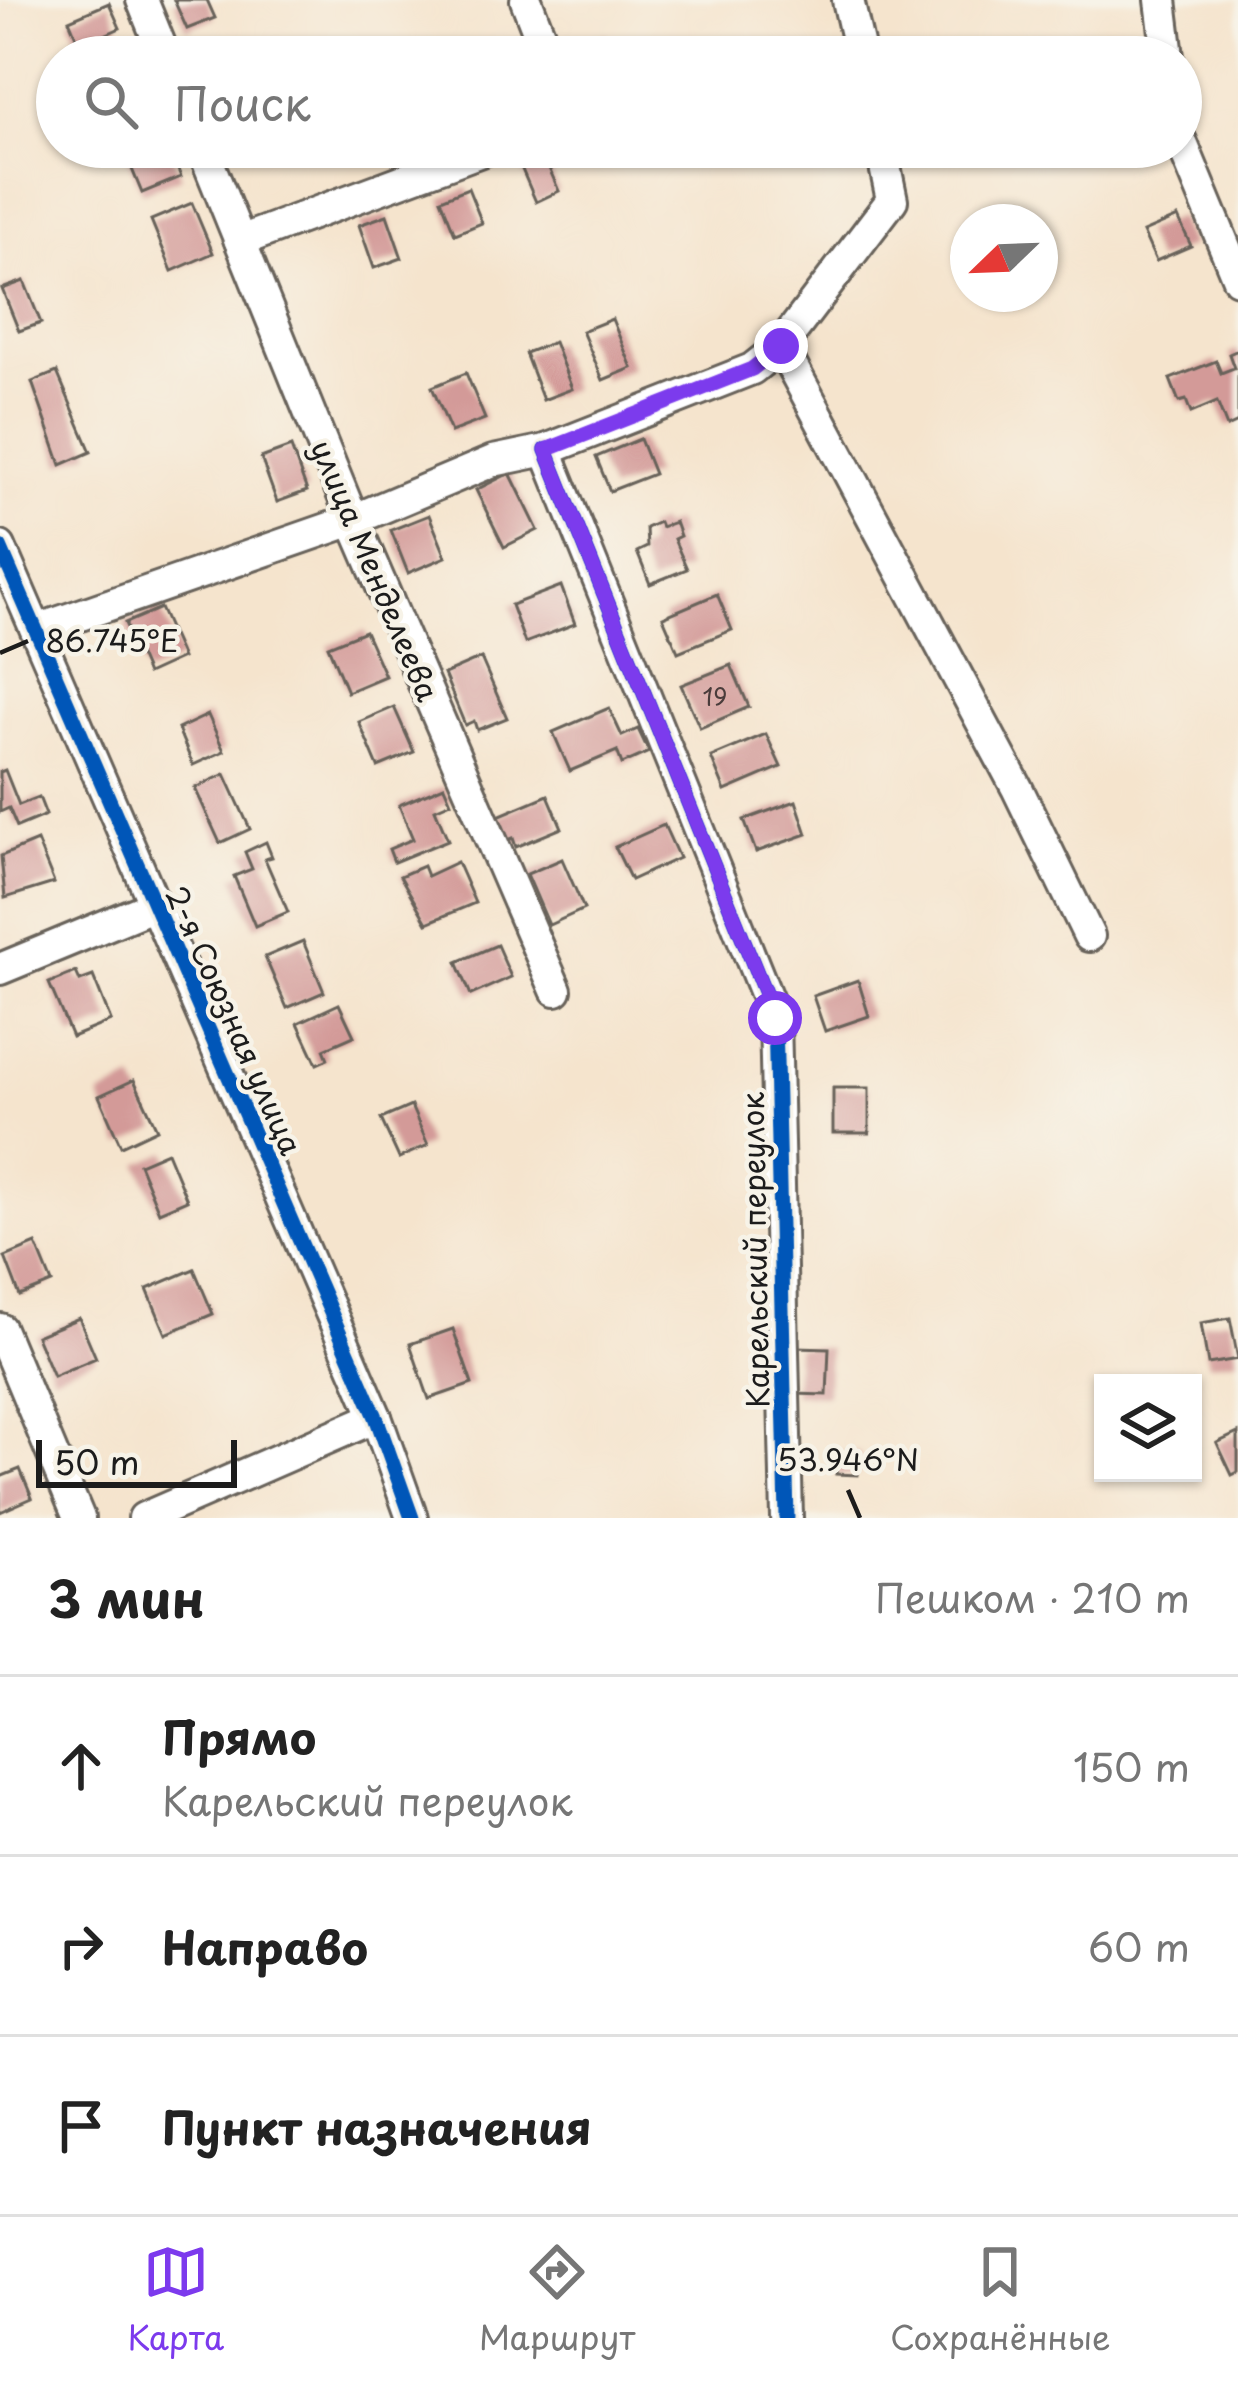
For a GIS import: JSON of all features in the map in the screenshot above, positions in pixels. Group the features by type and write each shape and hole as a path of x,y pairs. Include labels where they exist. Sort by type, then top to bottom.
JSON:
{"street":[{"path":"142,0 157,36"},
{"path":"526,0 540,36"},
{"path":"848,0 856,36"},
{"path":"1161,0 1165,36"},
{"name":"улица Менделеева","path":"210,168 353,520 556,990"},
{"path":"240,241 436,168"},
{"path":"37,630 353,520 493,461 546,450 752,369 781,346 892,200 885,168"},
{"path":"1192,168 1238,279"},
{"path":"781,346 1017,788 1089,936"},
{"name":"Карельский переулок","path":"546,450 775,1018 787,1518"},
{"name":"2-я Союзная улица","path":"0,548 376,1417 412,1518"},
{"path":"0,969 155,905"},
{"path":"0,1329 79,1518"},
{"path":"144,1518 376,1417"}],"building":[{"path":"174,0 207,0 215,18 187,29"},
{"path":"109,3 120,28 102,36 76,36 69,20"},
{"path":"132,168 177,168 181,177 142,193"},
{"path":"521,168 549,168 559,191 536,202"},
{"path":"468,188 482,223 455,234 441,199"},
{"path":"192,203 213,253 172,271 151,220"},
{"path":"387,215 402,258 374,268 359,225"},
{"path":"1178,217 1191,246 1156,261 1143,232"},
{"path":"24,281 41,323 19,331 2,289"},
{"path":"612,319 632,368 603,380 582,331"},
{"path":"554,342 572,389 543,400 525,353"},
{"path":"1238,350 1238,422 1227,427 1217,402 1191,413 1186,400 1179,402 1170,379 1216,361 1221,373 1234,368 1229,354"},
{"path":"57,372 91,452 61,465 32,382"},
{"path":"466,373 485,419 451,432 432,387"},
{"path":"640,439 654,474 610,491 596,457"},
{"path":"291,447 307,491 277,502 261,458"},
{"path":"510,473 538,530 504,547 476,490"},
{"path":"429,515 446,557 408,573 391,530"},
{"path":"659,522 661,527 675,522 680,536 674,539 687,569 650,584 637,552 647,547 646,528"},
{"path":"561,586 575,624 525,643 511,605"},
{"path":"717,594 732,630 678,652 663,617"},
{"path":"160,608 182,658 147,674 125,623"},
{"path":"365,631 385,676 347,692 328,646"},
{"path":"481,658 507,718 477,730 474,721 465,725 444,674"},
{"path":"731,665 749,707 700,728 681,685"},
{"path":"394,707 414,752 378,767 359,722"},
{"path":"609,708 622,736 638,729 649,752 622,764 617,751 570,771 553,732"},
{"path":"208,715 224,751 193,765 178,729"},
{"path":"766,734 781,767 725,791 711,757"},
{"path":"5,770 19,805 39,797 46,815 17,827 9,808 0,812 0,772"},
{"path":"225,774 250,829 220,843 195,788"},
{"path":"444,786 451,802 435,809 448,840 394,862 389,849 413,839 399,805"},
{"path":"548,795 562,828 516,847 498,816"},
{"path":"796,801 807,834 756,852 744,820"},
{"path":"664,825 679,858 631,880 615,847"},
{"path":"37,841 54,883 5,898 1,856"},
{"path":"266,842 272,857 265,859 288,912 255,926 234,876 252,869 245,852"},
{"path":"562,859 584,909 549,925 527,874"},
{"path":"457,862 475,903 427,923 400,876 423,866 427,876"},
{"path":"303,941 324,992 287,1008 265,957"},
{"path":"497,945 511,977 471,995 457,962"},
{"path":"76,972 80,981 93,976 111,1021 72,1037 49,983"},
{"path":"858,980 869,1016 825,1031 813,996"},
{"path":"339,1004 354,1036 324,1049 328,1059 317,1064 298,1023"},
{"path":"134,1080 157,1129 121,1146 99,1096"},
{"path":"833,1088 869,1088 869,1133 833,1133"},
{"path":"411,1106 428,1145 399,1158 381,1119"},
{"path":"167,1152 187,1200 159,1212 139,1164"},
{"path":"36,1244 52,1283 20,1296 5,1257"},
{"path":"194,1269 213,1314 166,1334 147,1289"},
{"path":"79,1318 96,1358 53,1376 36,1336"},
{"path":"1230,1318 1238,1359 1208,1364 1201,1323"},
{"path":"453,1329 472,1384 429,1399 410,1344"},
{"path":"796,1347 829,1348 827,1395 794,1394"},
{"path":"1238,1433 1238,1472 1232,1475 1217,1443"},
{"path":"838,1452 860,1453 858,1475 836,1474"},
{"path":"20,1469 32,1498 0,1512 0,1477"}],"cycle path":[{"path":"546,450 775,1018 787,1518"},
{"path":"0,547 376,1417 412,1518"}],"route":[{"path":"775,1018 546,450 752,369 781,346"}]}
